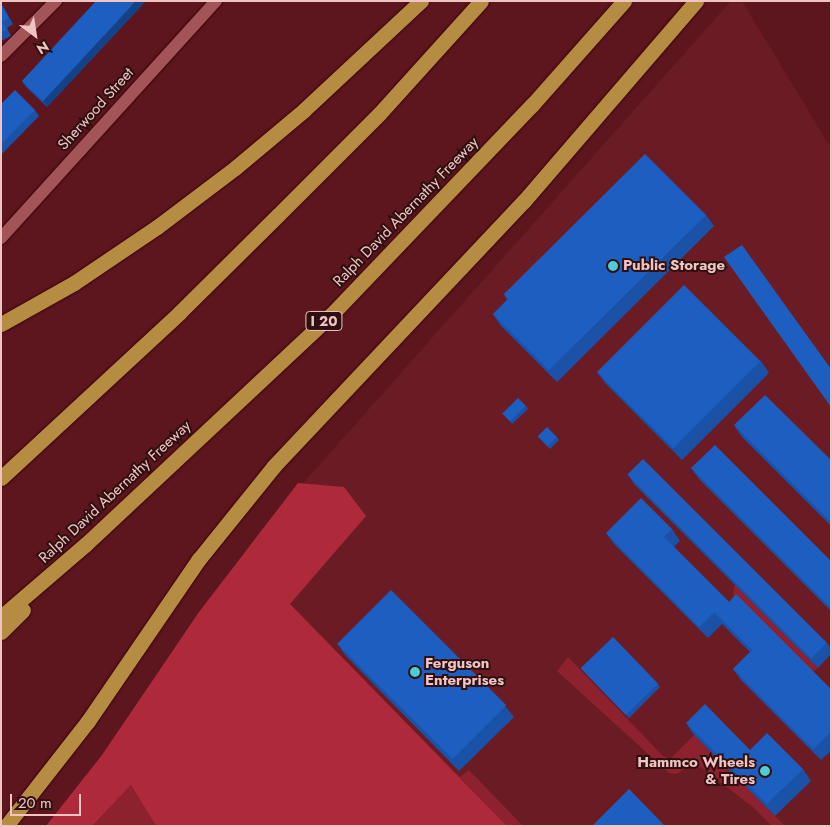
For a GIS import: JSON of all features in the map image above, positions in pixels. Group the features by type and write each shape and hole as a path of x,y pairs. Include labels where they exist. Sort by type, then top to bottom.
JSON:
{"highway":[{"path":"1,324 74,283 157,227 234,168 304,110 421,1"},
{"path":"1,478 180,312 278,215 379,114 481,1"},
{"name":"Ralph David Abernathy Freeway","path":"1,617 86,544 331,315 532,106 624,1"},
{"path":"6,826 46,777 103,700 199,559 274,466 524,201 696,1"},
{"path":"1,632 86,544"}],"street":[{"path":"1,56 56,1"},
{"name":"Sherwood Street","path":"1,238 216,1"}],"shaded area":[{"path":"731,1 742,1 831,148 831,826 57,826 305,481"},
{"path":"298,483 344,487 366,516 290,604 507,826 156,826 131,785 92,826 46,826 102,755 199,612"},
{"path":"735,584 818,668 811,673 744,606 733,594"},
{"path":"568,657 662,755 670,759 694,735 785,826 772,826 754,808 695,763 676,774 669,773 557,671"},
{"path":"469,770 523,826 507,826 460,777"},
{"path":"131,785 156,826 92,826"}],"building":[{"path":"96,1 136,1 43,101 22,81"},
{"path":"1,4 9,18 2,22 7,30 1,32"},
{"path":"15,90 35,110 1,144 1,104"},
{"name":"Public Storage","path":"645,154 706,215 549,370 493,314 508,299 504,294"},
{"name":"Public Storage","path":"742,245 831,369 831,407 724,257"},
{"name":"Public Storage","path":"684,285 760,361 673,448 597,372"},
{"path":"765,395 831,460 831,522 734,425"},
{"path":"518,398 526,406 510,421 502,414"},
{"path":"547,427 557,437 548,446 538,436"},
{"path":"715,445 831,561 831,608 691,468"},
{"path":"643,459 827,643 811,658 627,475"},
{"path":"641,498 672,529 664,537 729,602 736,594 831,689 831,732 813,749 733,669 752,650 714,612 699,627 606,533"},
{"name":"Ferguson Enterprises","path":"391,590 506,705 453,759 337,644"},
{"path":"613,637 658,684 626,715 581,668"},
{"name":"Hammco Wheels & Tires","path":"705,704 750,750 767,733 803,769 767,804 686,723"},
{"path":"629,789 665,826 592,826"}],"place":[{"name":"Public Storage","path":"613,266"},
{"name":"Ferguson Enterprises","path":"415,672"},
{"name":"Hammco Wheels & Tires","path":"765,771"}]}
